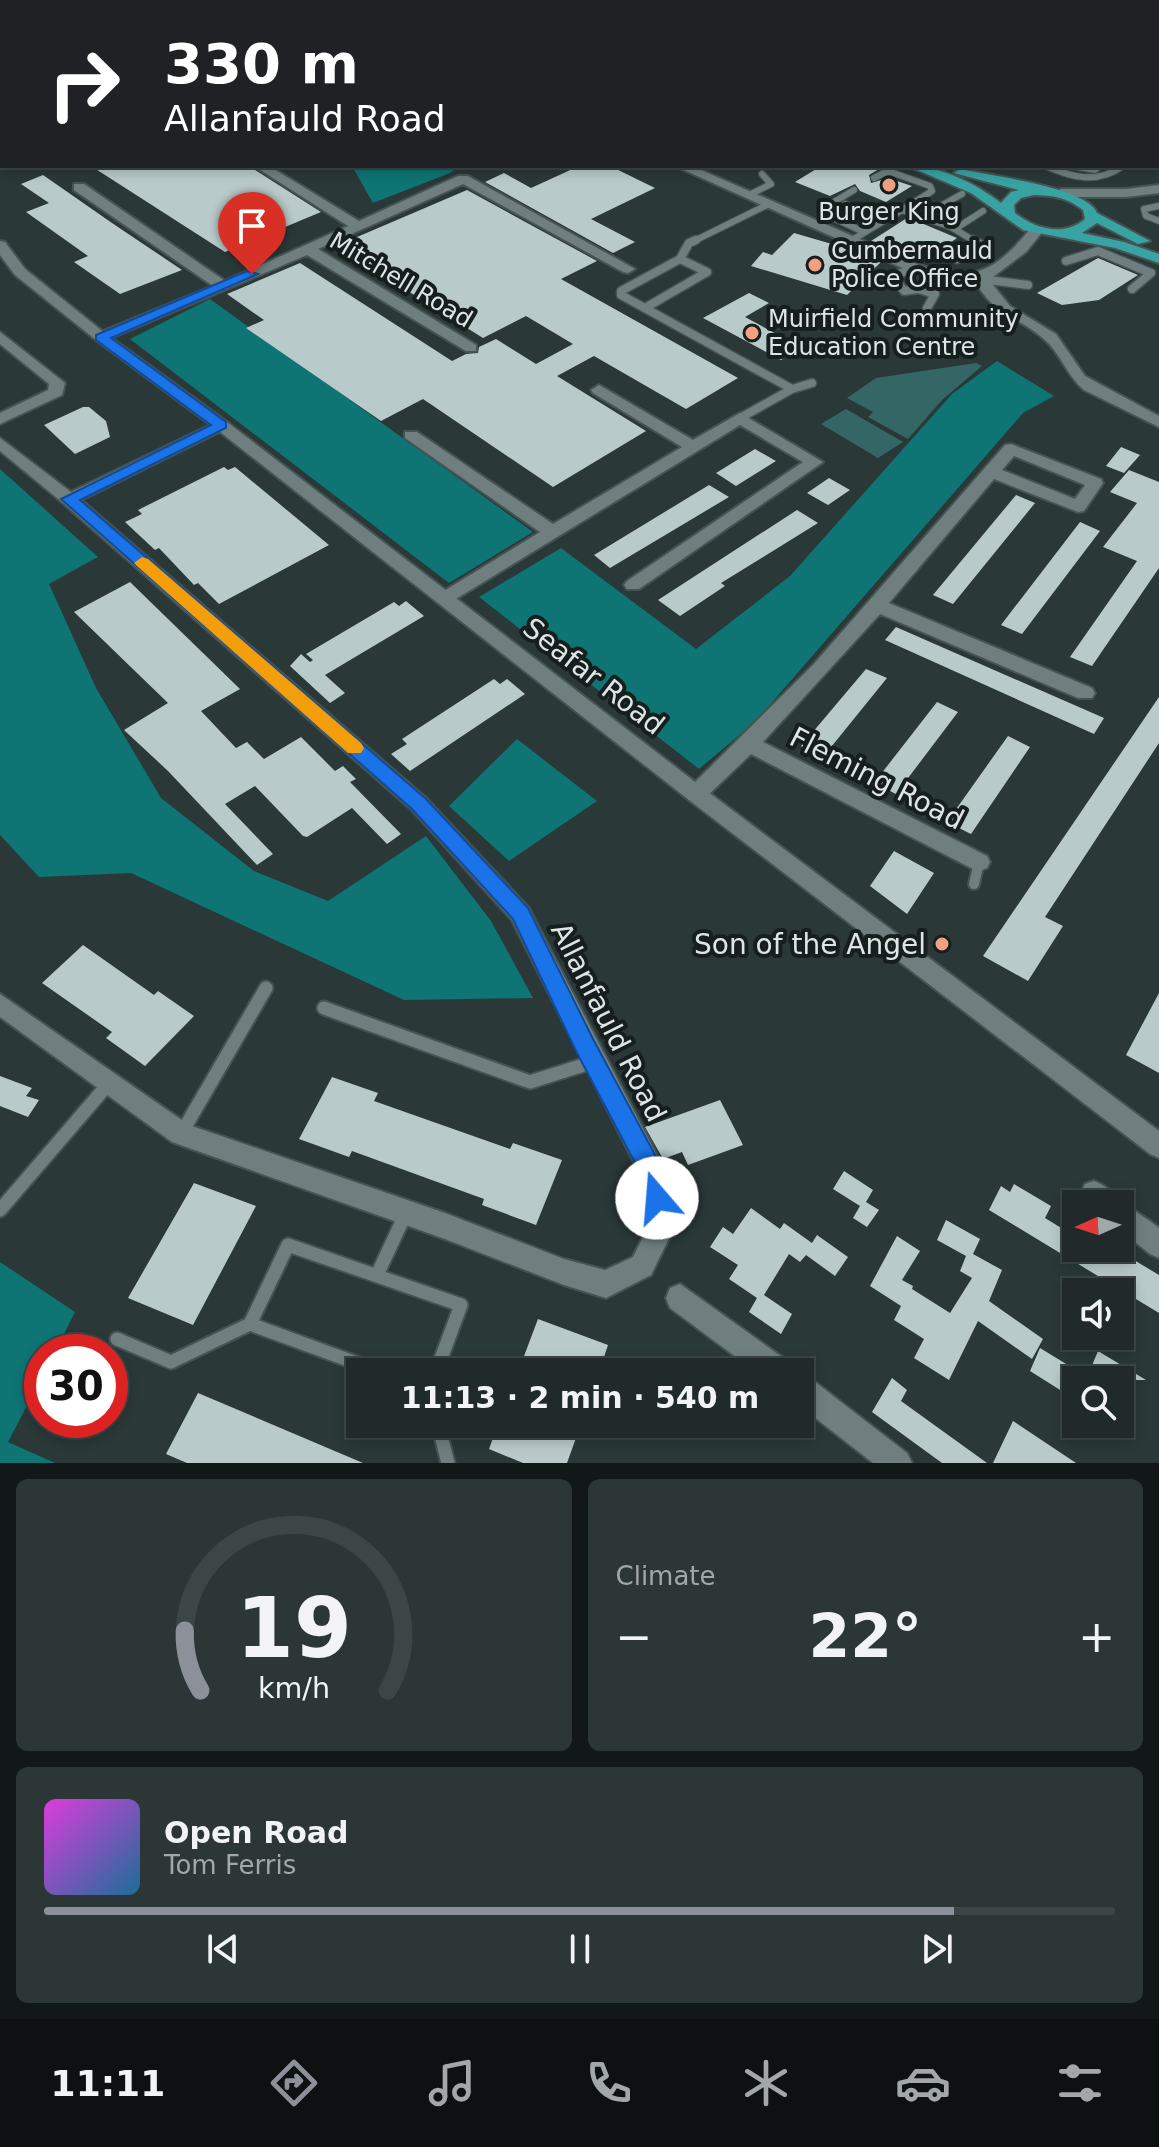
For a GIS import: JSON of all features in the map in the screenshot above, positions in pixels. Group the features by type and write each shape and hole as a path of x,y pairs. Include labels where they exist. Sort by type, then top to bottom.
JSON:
{"main road":[{"path":"919,168 984,195 1013,218 1037,230 1119,245 1159,259"},
{"path":"948,168 990,181 1061,193 1084,203 1092,214 1159,247"},
{"path":"1013,218 1007,211 1009,201 1022,193 1042,191"},
{"path":"1057,233 1080,230 1089,224 1092,214"}],"street":[{"path":"263,168 358,226"},
{"path":"686,168 769,204 858,236 914,268 944,277 981,279 1021,249 1037,230"},
{"path":"101,337 224,287 463,179 628,269"},
{"path":"79,187 224,287"},
{"path":"1061,193 1126,193 1157,188"},
{"path":"1092,214 1106,201 1126,193"},
{"name":"Seafar Road","path":"0,245 20,272 101,337 221,425 696,794 1159,1146"},
{"name":"Mitchell Road","path":"308,249 471,348"},
{"path":"981,279 992,297 1018,319 1051,337 1080,379 1159,422"},
{"path":"0,336 57,383 56,392 0,419"},
{"path":"599,390 694,447"},
{"path":"445,598 740,418 822,458 633,585"},
{"path":"69,499 221,425"},
{"path":"411,435 554,533"},
{"name":"Allanfauld Road","path":"0,443 69,499 419,804 520,914 593,1062 652,1172 663,1224 642,1266 606,1284 564,1272 181,1134 0,1004"},
{"name":"Fleming Road","path":"696,794 750,744 879,606 991,472 1011,449 1095,483 1078,507 991,472"},
{"path":"686,550 706,562"},
{"path":"879,606 1085,693"},
{"name":"Fleming Road","path":"750,744 979,862"},
{"path":"1134,1224 1159,1245"},
{"path":"680,1298 760,1358"},
{"path":"814,1399 897,1463"}],"lane":[{"path":"1052,168 1088,179 1105,178 1120,168"},
{"path":"854,190 824,208 825,214 858,236 932,191 930,186 894,172 883,172 874,178"},
{"path":"749,195 771,184 762,174"},
{"path":"921,217 962,194"},
{"path":"769,204 689,243 680,259 621,291 621,295 792,389"},
{"path":"845,204 885,220"},
{"path":"1159,206 1144,209 1146,216 1159,221"},
{"path":"902,210 955,229 980,244 957,259"},
{"path":"955,229 983,211"},
{"path":"1066,261 1098,251 1151,273 1132,289"},
{"path":"645,308 707,272 680,259"},
{"path":"914,268 893,276 904,291 918,289 935,294 927,308"},
{"path":"981,279 1028,285"},
{"path":"740,418 792,389 812,383"},
{"path":"974,884 979,862"},
{"path":"181,1134 266,988"},
{"path":"324,1008 530,1082 593,1062"},
{"path":"0,1210 110,1082"},
{"path":"377,1275 406,1213"},
{"path":"128,1344 171,1362 250,1324 288,1245 461,1305 441,1358"},
{"path":"250,1324 346,1359"},
{"path":"442,1438 448,1463"}],"shaded area":[{"path":"353,168 457,168 450,173 373,203"},
{"path":"210,299 533,532 449,583 130,339"},
{"path":"997,361 1054,396 1023,413 756,721 699,769 479,597 561,548 696,649 790,576 952,394"},
{"path":"976,363 982,366 942,400 908,439 868,417 873,412 847,398 876,378"},
{"path":"846,409 903,442 878,458 821,424"},
{"path":"0,469 98,557 49,584 96,688 161,798 254,871 328,901 426,836 491,921 533,998 404,1000 131,873 39,877 0,835"},
{"path":"517,739 597,801 509,861 449,806"},
{"path":"0,1262 75,1312 64,1334 24,1334 24,1411 8,1442 55,1463 0,1463"}],"building":[{"path":"94,168 252,168 321,212 225,252"},
{"path":"575,168 614,168 655,188 591,219 635,242 613,253 485,182 504,173 531,188"},
{"path":"818,168 877,168 879,169 869,175 871,183 888,178 912,186 886,202 860,191 855,184 830,196 795,182"},
{"path":"43,175 182,270 120,294 74,262 88,256 26,212 49,203 21,184"},
{"path":"467,190 597,261 561,279 738,378 686,409 594,356 557,376 646,431 553,487 423,399 381,421 246,328 264,320 227,294 300,263 452,361 466,354 478,353 479,347 496,339 536,364 573,344 526,316 483,338 336,246"},
{"path":"907,218 957,238 924,261 871,241"},
{"name":"Cumbernauld Police Office","path":"794,233 856,251 881,262 847,295 751,266 763,252 772,255"},
{"path":"1098,258 1138,275 1099,300 1062,305 1037,293"},
{"name":"Muirfield Community Education Centre","path":"749,293 769,303 745,317 802,348 781,360 703,318"},
{"path":"89,407 106,421 110,437 75,454 44,425"},
{"path":"1121,447 1140,455 1124,473 1106,466"},
{"path":"755,449 776,461 736,486 716,473"},
{"path":"224,467 228,470 235,467 329,545 219,604 198,583 194,585 159,548 155,550 125,522 142,514 138,510"},
{"path":"1129,470 1159,482 1159,568 1092,666 1070,657 1137,561 1103,547 1137,503 1110,492"},
{"path":"829,478 850,490 828,505 807,493"},
{"path":"709,485 729,497 610,568 594,555"},
{"path":"1016,495 1035,503 953,604 933,595"},
{"path":"797,510 818,523 721,583 725,586 680,616 658,600"},
{"path":"1080,522 1100,531 1022,634 1001,625"},
{"path":"130,582 240,689 201,711 236,748 247,742 264,759 301,737 335,771 343,766 356,779 350,782 401,834 387,844 352,808 307,837 303,836 255,786 225,804 273,854 257,865 168,771 124,730 168,703 74,612"},
{"path":"406,601 424,616 325,675 345,693 330,703 290,666 301,654 310,662 313,660 306,654 394,602 399,606"},
{"path":"896,627 1104,718 1094,734 885,640"},
{"path":"866,669 887,678 823,757 801,746"},
{"path":"494,679 500,684 507,679 525,694 410,771 391,754 407,744 402,739"},
{"path":"1159,697 1159,743 1045,917 1063,926 1028,981 983,956"},
{"path":"937,702 958,712 896,794 874,783"},
{"path":"1008,736 1030,747 971,834 947,822"},
{"path":"894,851 934,873 907,914 870,886"},
{"path":"83,945 154,995 158,991 194,1016 145,1066 106,1038 112,1032 42,983"},
{"path":"1159,993 1159,1073 1126,1055"},
{"path":"0,1076 32,1088 26,1096 39,1100 28,1117 0,1106"},
{"path":"332,1077 378,1093 374,1101 510,1149 513,1143 562,1160 536,1225 482,1205 484,1199 352,1151 349,1157 299,1139"},
{"path":"720,1100 743,1145 688,1165 682,1152 663,1159 645,1127"},
{"path":"844,1171 873,1190 866,1202 879,1210 867,1227 853,1218 860,1206 833,1189"},
{"path":"194,1183 256,1206 193,1325 128,1298"},
{"path":"1014,1184 1051,1206 1045,1218 1062,1228 1062,1254 989,1210 1001,1186 1010,1192"},
{"path":"751,1208 780,1229 784,1223 812,1243 817,1235 848,1257 835,1276 806,1255 800,1262 789,1254 764,1295 792,1314 781,1334 749,1312 757,1298 729,1279 738,1265 710,1247 723,1227 733,1234"},
{"path":"946,1220 980,1239 973,1254 1002,1270 989,1301 1043,1339 1032,1359 978,1321 949,1380 914,1358 924,1339 894,1320 901,1306 870,1286 897,1236 920,1251 902,1280 950,1313 972,1278 960,1271 966,1256 937,1240"},
{"path":"1134,1260 1159,1275 1159,1313 1134,1298 1134,1278 1101,1278 1075,1262"},
{"path":"538,1319 608,1345 604,1358 523,1358"},
{"path":"1040,1348 1069,1366 1062,1366 1062,1391 1030,1371"},
{"path":"1098,1351 1123,1366 1092,1366"},
{"path":"1134,1373 1146,1380 1134,1380"},
{"path":"892,1378 907,1390 901,1401 987,1463 942,1463 872,1412"},
{"path":"198,1393 363,1463 187,1463 166,1454"},
{"path":"1013,1421 1076,1463 993,1463"},
{"path":"493,1438 576,1438 567,1463 523,1463 489,1449"}],"slow traffic":[{"path":"142,563 355,748"}],"place":[{"name":"Burger King","path":"889,185"},
{"name":"Cumbernauld Police Office","path":"815,265"},
{"name":"Muirfield Community Education Centre","path":"752,333"},
{"name":"Son of the Angel","path":"942,944"}],"route":[{"path":"252,274 101,337 221,425 69,499 419,804 520,914 652,1172 657,1198"}]}
